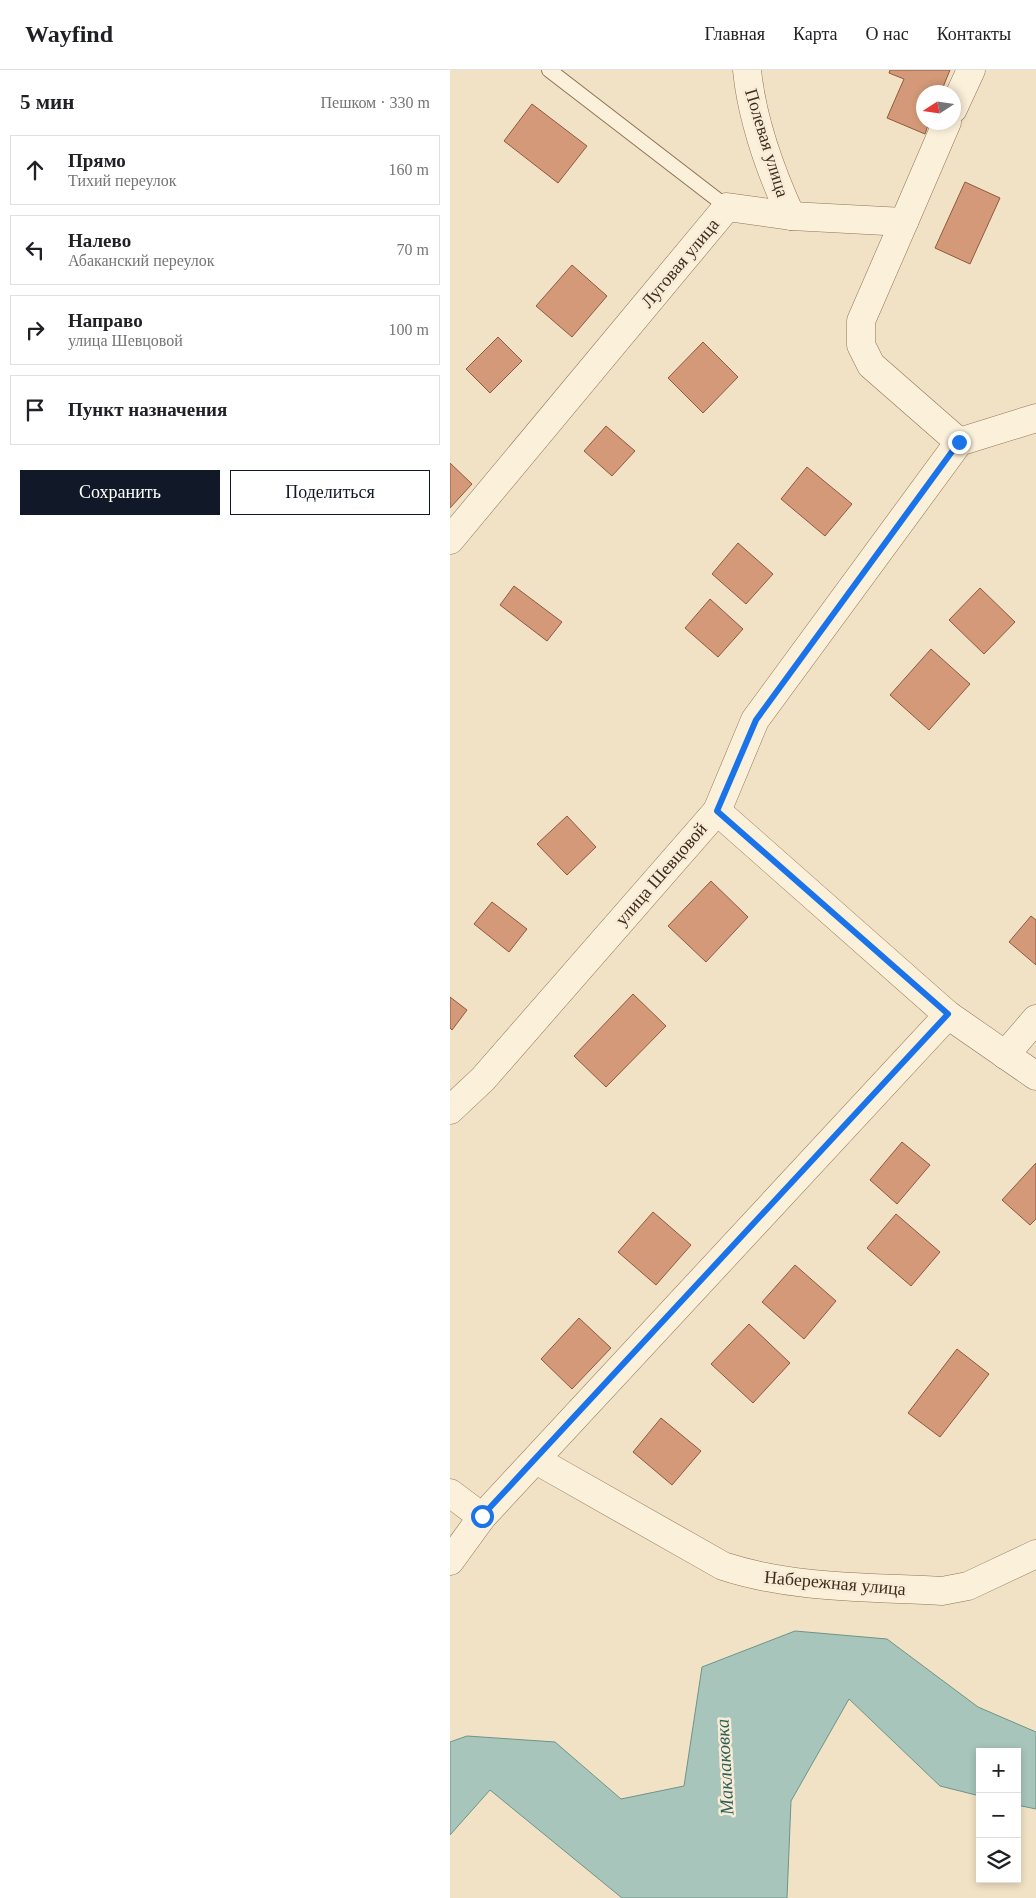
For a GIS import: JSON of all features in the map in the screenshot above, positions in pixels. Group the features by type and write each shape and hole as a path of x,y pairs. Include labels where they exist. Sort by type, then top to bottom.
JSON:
{"street":[{"name":"Полевая улица","path":"747,70 750,99 776,184 790,216"},
{"path":"961,93 971,70"},
{"path":"944,130 861,321 861,345 871,365 959,442 1036,418"},
{"name":"Луговая улица","path":"450,540 727,207 790,216 904,222"},
{"name":"улица Шевцовой","path":"450,1110 483,1079 717,811 756,720 959,442"},
{"path":"717,811 948,1014 1036,1076"},
{"path":"450,1562 482,1516 948,1014"},
{"path":"1005,1055 1036,1019"},
{"name":"Набережная улица","path":"536,1460 723,1566 756,1577 787,1582 942,1591 968,1586 1036,1554"},
{"path":"450,1493 482,1516"}],"lane":[{"path":"550,70 727,207"}],"water":[{"name":"Маклаковка","path":"795,1631 887,1639 978,1707 1036,1732 1036,1809 1021,1806 1021,1748 976,1748 976,1795 940,1786 849,1699 791,1801 787,1898 622,1898 490,1790 450,1835 450,1742 467,1736 555,1742 621,1799 684,1786 702,1667"}],"building":[{"path":"890,70 950,70 944,85 916,85 916,130 926,130 925,134 887,118 904,79 889,73"},
{"path":"532,104 587,146 558,183 504,141"},
{"path":"965,182 1000,198 970,264 935,248"},
{"path":"572,265 607,296 572,337 536,306"},
{"path":"498,337 522,361 490,393 466,369"},
{"path":"703,342 738,377 703,413 668,378"},
{"path":"606,426 635,451 612,476 584,451"},
{"path":"450,463 472,484 450,508"},
{"path":"807,467 852,504 825,536 781,499"},
{"path":"738,543 773,574 746,604 712,574"},
{"path":"514,586 562,622 547,641 500,605"},
{"path":"980,588 1015,622 984,654 949,620"},
{"path":"710,599 743,629 718,657 685,628"},
{"path":"931,649 970,684 929,730 890,695"},
{"path":"567,816 596,847 567,875 537,844"},
{"path":"711,881 748,917 706,962 668,926"},
{"path":"492,902 527,929 509,952 474,924"},
{"path":"1031,916 1036,920 1036,965 1009,942"},
{"path":"633,994 666,1026 606,1087 574,1056"},
{"path":"450,997 467,1010 452,1030 450,1028"},
{"path":"902,1142 930,1165 897,1204 870,1180"},
{"path":"1036,1163 1036,1219 1030,1225 1002,1200"},
{"path":"653,1212 691,1245 656,1285 618,1252"},
{"path":"896,1214 940,1252 911,1286 867,1248"},
{"path":"795,1265 836,1301 804,1339 762,1302"},
{"path":"579,1318 611,1348 572,1389 541,1359"},
{"path":"749,1324 790,1363 753,1403 711,1364"},
{"path":"957,1349 989,1374 940,1437 908,1413"},
{"path":"661,1418 701,1451 672,1485 633,1452"}],"route":[{"path":"482,1516 948,1014 717,811 756,720 959,442"}]}
